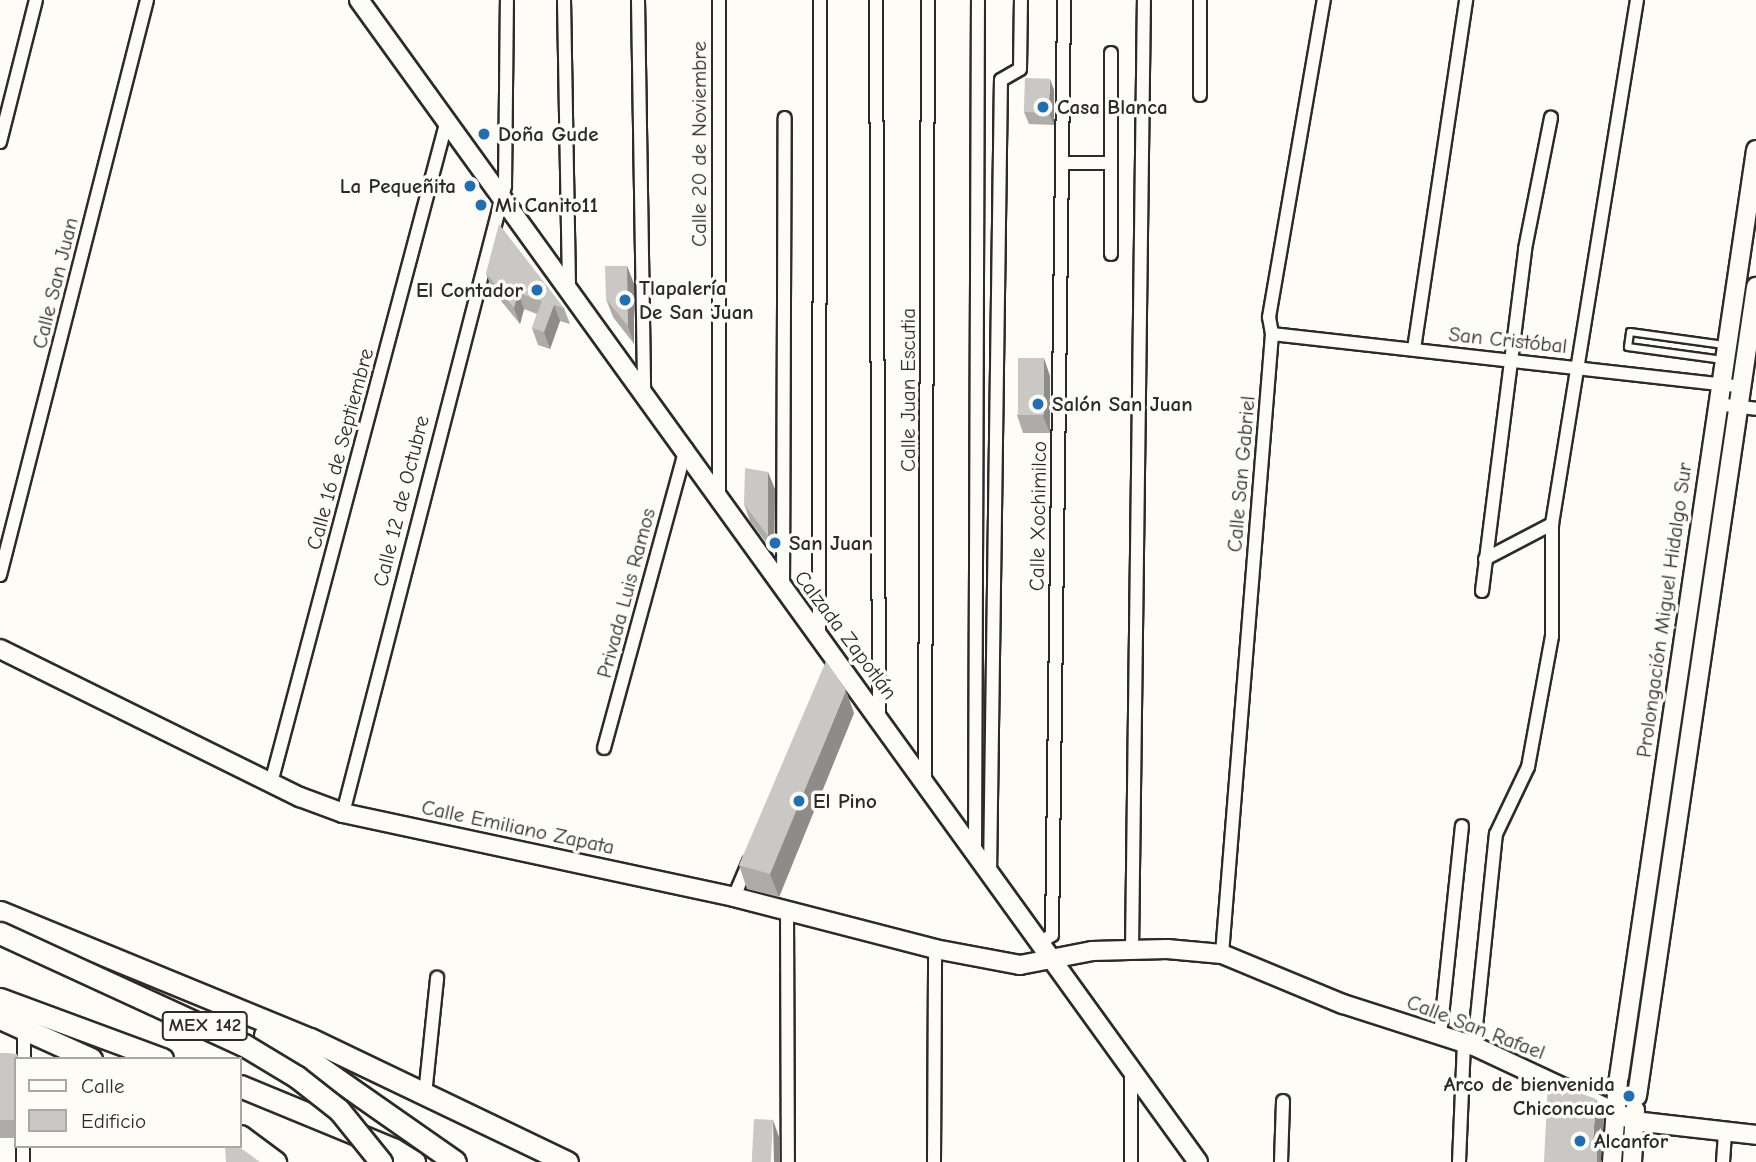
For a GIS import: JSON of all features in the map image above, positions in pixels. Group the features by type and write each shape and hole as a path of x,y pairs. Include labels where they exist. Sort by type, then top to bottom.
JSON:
{"highway":[{"path":"0,912 298,1034 567,1162"},
{"path":"32,925 291,1047 455,1162"},
{"name":"MEX 142","path":"0,933 255,1052 339,1110 381,1162"},
{"path":"0,999 157,1057"},
{"path":"0,1018 86,1057"},
{"path":"242,1087 393,1149 414,1162"},
{"path":"242,1137 275,1162"}],"street":[{"path":"0,142 36,0"},
{"name":"Calle San Juan","path":"0,575 147,0"},
{"name":"Calzada Zapotlán","path":"359,0 499,200 686,448 783,590 819,637 833,665 878,716 925,779 990,876 1198,1162"},
{"name":"Calle 12 de Octubre","path":"343,813 507,165 507,0"},
{"path":"564,0 569,295"},
{"path":"638,0 645,396"},
{"name":"Calle 20 de Noviembre","path":"719,0 719,497"},
{"path":"819,637 820,0"},
{"path":"876,0 878,716"},
{"name":"Calle Juan Escutia","path":"925,779 928,0"},
{"path":"975,853 978,0"},
{"path":"990,876 1001,80 1020,69 1021,0"},
{"name":"Calle Xochimilco","path":"1040,943 1052,935 1064,0"},
{"path":"1132,950 1143,0"},
{"path":"1200,0 1200,95"},
{"name":"Calle San Gabriel","path":"1222,954 1272,334 1269,317 1324,0"},
{"path":"1413,349 1466,0"},
{"path":"1459,1162 1469,1044 1496,834 1528,767 1552,636 1552,524 1637,0"},
{"path":"1111,53 1111,254"},
{"path":"783,590 785,118"},
{"path":"1482,591 1525,249 1551,118"},
{"name":"Calle 16 de Septiembre","path":"271,783 446,124"},
{"name":"Prolongación Miguel Hidalgo Sur","path":"1612,1162 1618,1079 1756,150"},
{"path":"1062,163 1111,163"},
{"name":"Prolongación Miguel Hidalgo Sur","path":"1632,1162 1637,1098 1756,287"},
{"name":"San Cristóbal","path":"1272,334 1741,387"},
{"path":"1717,404 1756,409"},
{"name":"Privada Luis Ramos","path":"604,748 686,448"},
{"path":"1486,559 1552,524"},
{"name":"Calle Emiliano Zapata","path":"0,649 271,783 343,813 734,897 935,949 1020,965 1054,962 1092,951 1132,950"},
{"path":"1440,1035 1462,826"},
{"path":"734,897 756,846"},
{"path":"787,909 788,1162"},
{"path":"934,1162 935,949"},
{"name":"Calle San Rafael","path":"1132,950 1222,954 1343,1003 1469,1044 1614,1108 1634,1121 1756,1135"},
{"path":"425,1094 437,978"},
{"path":"24,1030 24,1057"},
{"path":"1131,1069 1131,1162"},
{"path":"1281,1162 1283,1101"},
{"path":"1723,1162 1724,1131"}],"lane":[{"path":"1630,332 1725,352 1628,347 1630,332"}],"building":[{"path":"1025,78 1050,79 1049,113 1024,112"},
{"path":"499,224 564,308 554,305 544,332 532,328 542,301 518,293 514,308 486,273"},
{"path":"605,266 627,266 628,326 606,299"},
{"path":"1018,358 1044,358 1044,415 1018,415"},
{"path":"745,468 768,472 768,536 744,504"},
{"path":"826,661 846,690 770,874 739,865"},
{"path":"0,1053 17,1054 17,1057 14,1057 14,1120 0,1120"},
{"name":"Alcanfor","path":"1548,1081 1596,1099 1593,1140 1597,1150 1597,1162 1544,1162"},
{"path":"754,1119 773,1120 771,1162 752,1162"},
{"path":"225,1148 241,1148 260,1162 226,1162"}],"place":[{"name":"Casa Blanca","path":"1043,107"},
{"name":"Doña Gude","path":"484,134"},
{"name":"La Pequeñita","path":"470,186"},
{"name":"Mi Canito11","path":"481,205"},
{"name":"El Contador","path":"537,290"},
{"name":"Tlapalería De San Juan","path":"625,300"},
{"name":"Salón San Juan","path":"1038,404"},
{"name":"San Juan","path":"775,543"},
{"name":"El Pino","path":"799,801"},
{"name":"Arco de bienvenida Chiconcuac","path":"1629,1096"},
{"name":"Alcanfor","path":"1580,1141"}]}
